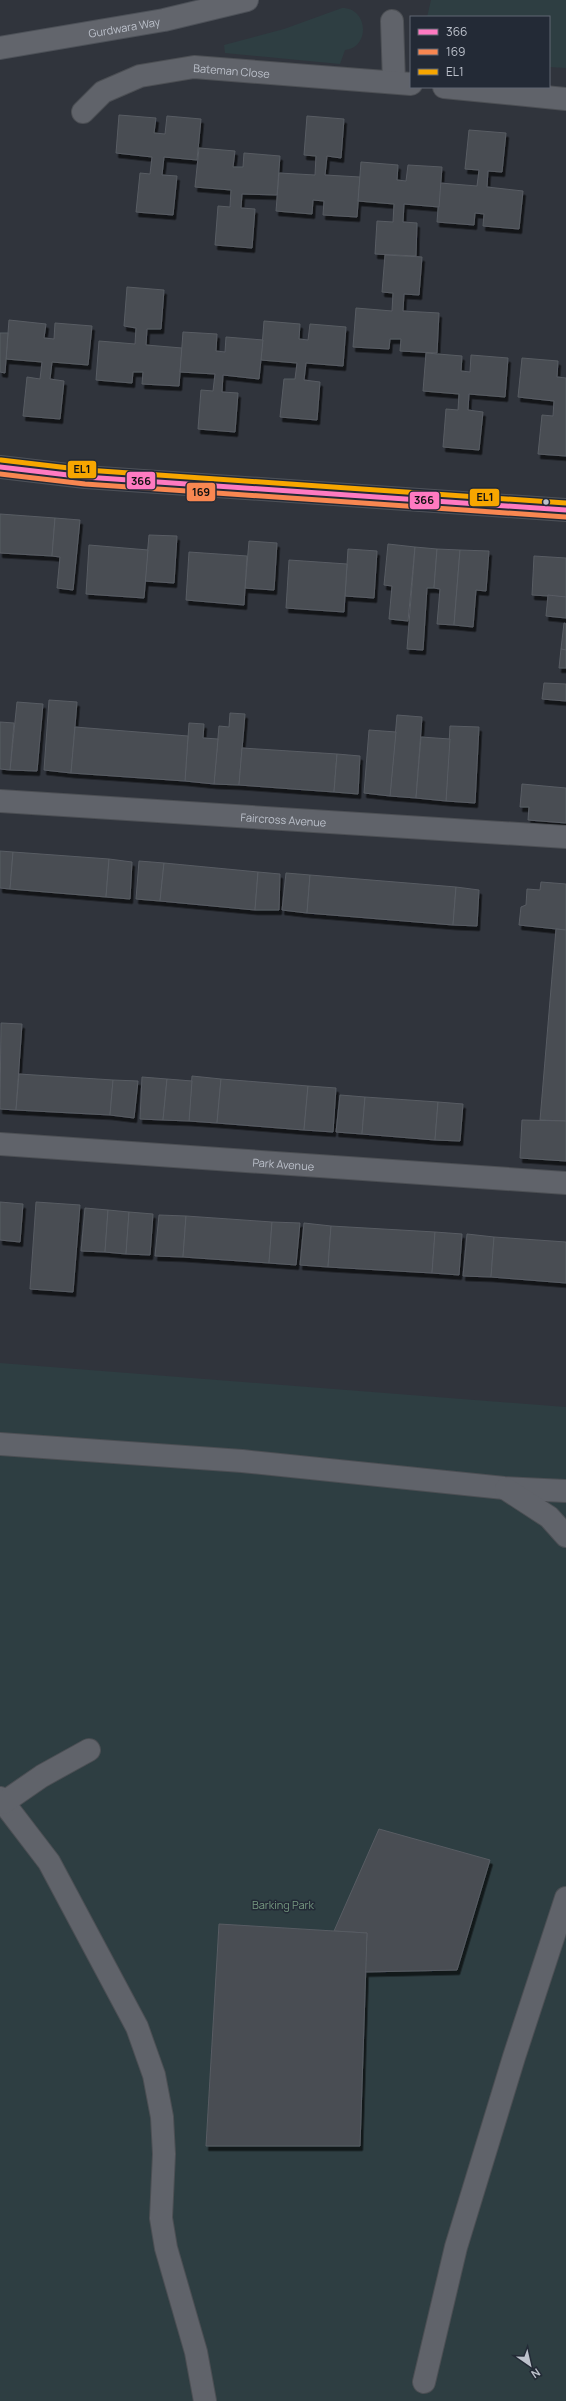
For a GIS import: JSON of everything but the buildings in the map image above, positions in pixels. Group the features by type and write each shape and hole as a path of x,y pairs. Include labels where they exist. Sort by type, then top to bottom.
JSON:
{"main road":[{"name":"Gurdwara Way","path":"0,48 164,20 248,0"},
{"path":"0,467 85,477 566,510"}],"street":[{"path":"392,21 402,83"},
{"name":"Bateman Close","path":"82,112 103,92 140,76 194,67 402,83"},
{"path":"454,88 566,99"},
{"name":"Faircross Avenue","path":"0,801 566,837"},
{"name":"Park Avenue","path":"0,1144 566,1183"},
{"path":"0,1444 242,1461 504,1488 566,1491"},
{"path":"504,1488 549,1517 566,1536"},
{"path":"89,1750 2,1800 49,1862 133,2020 154,2075 162,2117 164,2154 161,2218 166,2248 196,2352 205,2401"},
{"path":"424,2382 456,2247 514,2057 566,1898"}],"green space":[{"path":"431,0 566,0 566,68 550,67 550,16 427,16"},
{"path":"342,8 351,10 357,14 363,28 359,43 353,48 345,50 340,64 225,53 224,45 284,29"},
{"name":"Barking Park","path":"0,1363 566,1407 566,2401 0,2401"}],"transit line":[{"name":"EL1","path":"1,460 86,470 566,503"},
{"name":"366","path":"0,467 85,477 566,510"},
{"name":"169","path":"0,474 85,484 566,517"}]}
